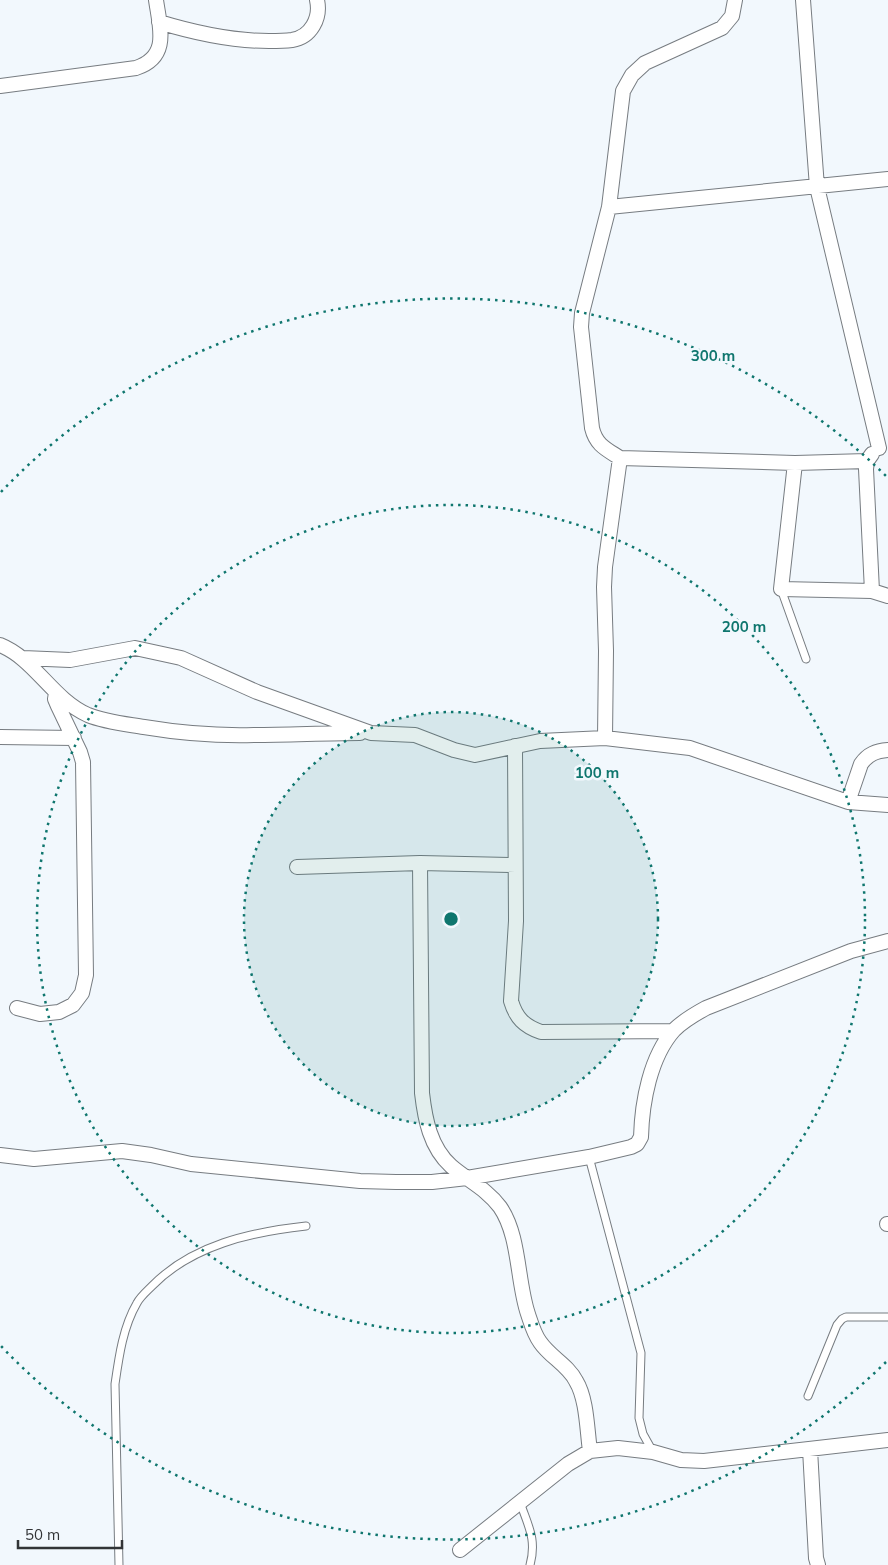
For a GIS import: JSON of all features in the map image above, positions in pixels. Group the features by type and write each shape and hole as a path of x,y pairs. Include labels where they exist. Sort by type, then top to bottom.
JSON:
{"street":[{"path":"0,86 136,68 144,65 151,61 160,47 161,38 156,0"},
{"path":"159,22 221,37 261,41 293,40 304,36 312,28 317,18 319,7 317,0"},
{"path":"735,0 732,16 722,28 644,64 632,75 623,91 609,207 582,313 581,326 594,438 598,444 620,458 795,463 866,461"},
{"path":"803,0 817,186 884,447 866,461 872,591"},
{"path":"609,207 888,179"},
{"path":"605,738 605,567 620,458"},
{"path":"795,463 781,590 872,591 888,596"},
{"path":"0,645 23,658 56,692 75,708 90,716 110,721 158,729 199,733 253,735 371,733 415,735 454,750 475,755 540,741 605,738 690,748 848,802 888,805"},
{"path":"23,658 70,660 135,648 181,658 257,692 371,733"},
{"path":"17,1008 40,1014 59,1012 73,1005 78,999 82,993 86,976 84,771 80,752 55,699 56,692"},
{"path":"0,737 74,738"},
{"path":"515,746 516,921 511,1001 514,1012 530,1028 541,1032 673,1031"},
{"path":"848,802 864,760 874,753 888,750"},
{"path":"298,867 420,863 515,865"},
{"path":"420,863 422,1093 430,1133 438,1151 450,1165 485,1191 506,1218 527,1312 540,1342 570,1372 576,1381 583,1398 590,1451"},
{"path":"0,1155 34,1159 122,1151 191,1164 360,1181 396,1182 432,1182 467,1178 589,1157 637,1144 641,1137 647,1083 660,1052 673,1031 683,1022 706,1008 851,951 888,941"},
{"path":"460,1550 568,1464 590,1451 618,1448 653,1452 681,1460 704,1462 888,1440"},
{"path":"810,1449 816,1558 818,1565"}],"lane":[{"path":"781,590 806,659"},
{"path":"589,1157 641,1353 639,1418 643,1434 653,1452"},
{"path":"119,1565 115,1384 118,1359 126,1327 138,1301 162,1276 185,1260 226,1241 273,1229 306,1226"},
{"path":"808,1396 837,1325 842,1319 846,1317 888,1317"},
{"path":"520,1502 534,1542 534,1552 530,1565"}]}
